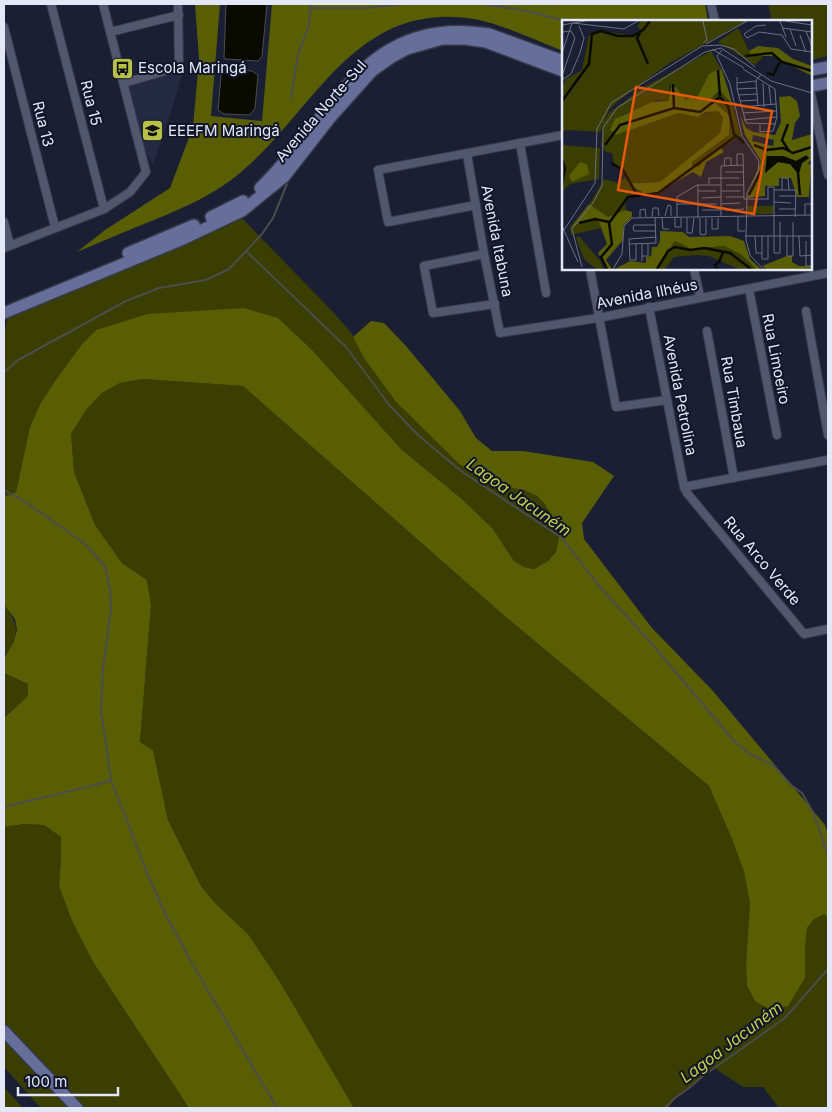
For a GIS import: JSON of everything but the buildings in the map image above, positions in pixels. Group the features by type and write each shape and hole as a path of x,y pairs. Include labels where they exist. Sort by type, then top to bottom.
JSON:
{"main road":[{"name":"Avenida Norte-Sul","path":"4,305 184,230 248,198 280,169 342,89 357,74 378,57 407,40 434,32 476,32 489,34 562,61"},
{"name":"Avenida Norte-Sul","path":"4,314 181,240 242,211 284,177 330,118 372,71 392,57 408,49 436,40 465,39 486,42 562,71"},
{"path":"812,70 828,67"},
{"path":"812,86 828,83"},
{"path":"4,1031 77,1108"}],"street":[{"name":"Rua 15","path":"51,4 104,209"},
{"path":"4,222 7,247 104,209 130,192 146,172 103,4"},
{"path":"124,83 179,67 178,4"},
{"path":"711,4 714,20"},
{"path":"110,32 179,15"},
{"name":"Rua 13","path":"4,27 8,60 55,227"},
{"path":"812,99 828,175"},
{"path":"476,205 388,222 378,170 562,135"},
{"path":"520,143 546,293"},
{"name":"Avenida Itabuna","path":"467,154 500,333"},
{"path":"484,254 424,266 433,313 495,304"},
{"path":"590,270 616,407 667,400"},
{"path":"694,270 700,297"},
{"path":"798,270 799,278"},
{"name":"Avenida Ilhéus","path":"500,333 598,318 828,273"},
{"name":"Rua Limoeiro","path":"749,289 777,435"},
{"name":"Avenida Petrolina","path":"649,307 684,487"},
{"path":"806,312 828,435"},
{"name":"Rua Timbaua","path":"707,331 734,478"},
{"path":"684,487 828,460"},
{"name":"Rua Arco Verde","path":"684,487 804,634 828,629"}],"shaded area":[{"path":"195,4 220,4 211,116 262,121 272,4 705,4 708,20 562,20 562,51 508,29 474,19 433,18 397,26 367,43 340,66 267,148 230,181 188,205 77,252 105,230 170,188 193,127 199,59"},
{"path":"226,4 267,4 262,56 258,61 224,58"},
{"path":"768,4 828,4 828,56 812,60 812,20 772,20"},
{"path":"226,69 252,71 258,75 255,108 250,115 224,114 218,110 221,75"},
{"name":"EEEFM Maringá","path":"183,71 153,164 145,151 128,86"},
{"path":"239,215 334,313 352,334 364,358 396,402 459,464 496,485 524,490 537,496 544,503 560,533 556,552 548,561 534,569 524,567 514,561 493,529 463,500 401,449 314,352 215,310 187,313 96,330 82,344 40,404 30,427 16,492 4,497 4,334 8,316"},
{"path":"244,308 278,318 314,352 401,449 463,500 493,529 514,561 524,567 534,569 548,561 556,552 560,533 544,503 537,496 524,490 496,485 459,464 396,402 364,358 353,337 371,321 384,323 406,346 460,411 476,438 492,451 523,451 593,462 614,476 582,523 584,539 652,628 713,691 825,825 828,834 828,918 824,914 814,919 807,928 805,978 788,1006 769,1009 755,1001 747,986 746,964 750,903 744,872 709,786 500,612 243,386 143,379 120,383 102,393 86,410 71,434 74,472 95,525 122,563 147,580 151,605 140,742 153,750 168,820 201,886 216,904 248,934 280,982 354,1108 189,1108 93,962 72,921 59,886 61,837 44,825 24,824 4,827 4,718 28,696 28,684 4,673 4,659 14,641 17,630 15,619 4,605 4,497 16,492 30,427 40,404 82,344 96,330 148,314"},
{"path":"143,379 243,386 500,612 709,786 744,872 750,903 746,964 747,986 755,1001 805,951 807,928 814,918 824,914 828,918 828,1108 779,1108 763,1087 743,1087 713,1067 675,1099 668,1108 354,1108 280,982 248,934 216,904 201,886 168,820 153,750 140,742 151,605 147,580 122,563 95,525 74,472 71,434 86,410 102,393 120,383"},
{"path":"4,605 14,620 16,632 4,659"},
{"path":"4,673 28,684 28,696 4,718"},
{"path":"24,824 44,825 61,837 59,886 72,921 93,962 189,1108 41,1108 4,1067 4,827"},
{"path":"4,1087 23,1108 4,1108"}],"waterway":[{"name":"Lagoa Jacuném","path":"291,98 298,54 309,25 311,4"},
{"path":"311,8 367,8 404,4"},
{"path":"483,4 527,11 562,20"},
{"path":"4,372 18,360 126,301 159,288 206,280 229,269 262,234 273,218 287,184"},
{"name":"Lagoa Jacuném","path":"247,252 346,347 390,406 418,435 461,471 562,538 599,586 652,644 734,741 750,754 773,765 791,785 802,793 814,814 828,855"},
{"path":"4,490 27,503 84,543 105,566 110,588 111,609 103,668 101,710 111,780 148,875 166,915 193,965 277,1108"},
{"path":"4,807 111,781"},
{"name":"Lagoa Jacuném","path":"665,1108 703,1076 785,1018 828,969"}],"place":[{"name":"Escola Maringá","path":"122,68"},
{"name":"EEEFM Maringá","path":"152,131"}]}
